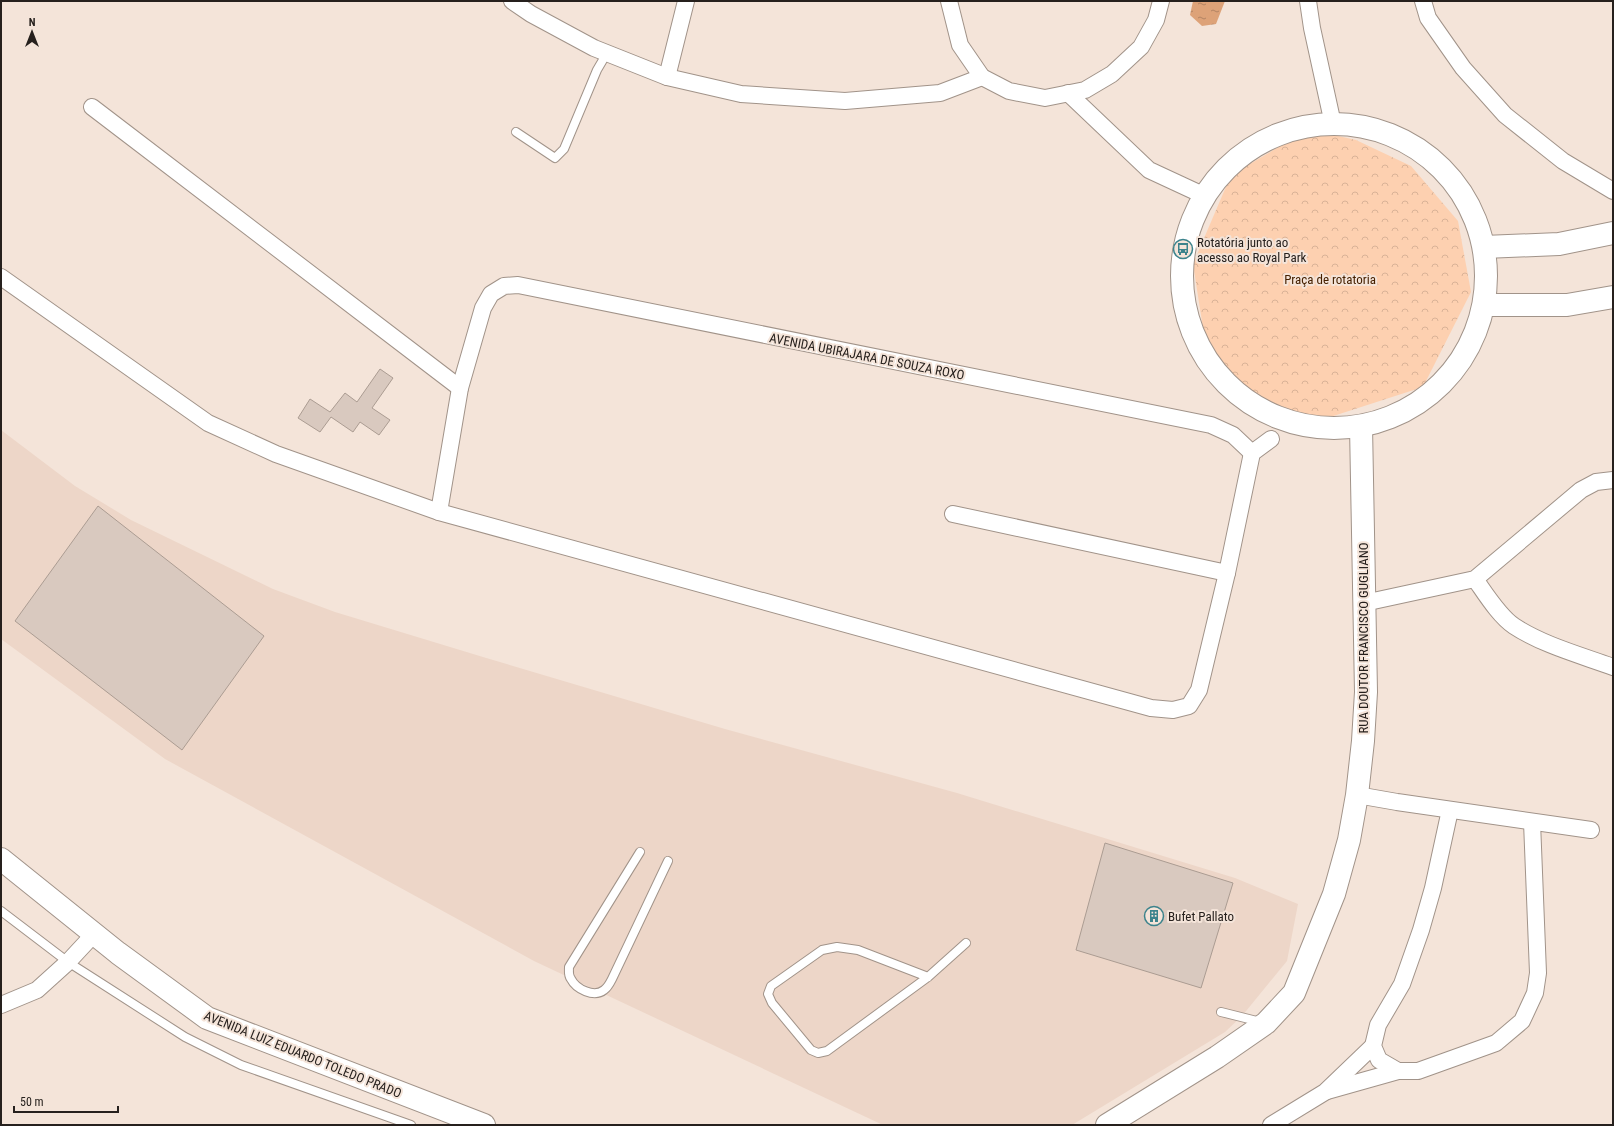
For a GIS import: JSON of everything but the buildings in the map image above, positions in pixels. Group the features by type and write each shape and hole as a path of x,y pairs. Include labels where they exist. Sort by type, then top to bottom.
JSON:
{"main road":[{"path":"1333,124 1368,128 1401,140 1431,159 1455,184 1473,214 1484,247 1486,286 1484,305 1473,340 1453,371 1427,397 1396,416 1360,426 1330,428 1299,425 1263,411 1231,389 1206,360 1189,326 1181,288 1183,249 1195,212 1215,180 1229,165 1245,152 1272,137 1302,127 1333,124"},
{"path":"1484,247 1559,244 1613,233"},
{"path":"1484,305 1567,305 1613,297"},
{"name":"RUA DOUTOR FRANCISCO GUGLIANO","path":"1107,1125 1217,1056 1266,1023 1294,993 1334,894 1349,840 1357,795 1363,741 1366,692 1360,426"},
{"name":"AVENIDA LUIZ EDUARDO TOLEDO PRADO","path":"1,859 94,934 207,1018 484,1125"}],"street":[{"path":"512,1 531,14 594,48 667,77 741,94 845,101 940,93 982,78"},
{"path":"667,77 686,1"},
{"path":"949,1 960,45 982,78 1008,91 1044,98 1085,90 1112,74 1141,47 1156,20 1161,1"},
{"path":"1308,1 1312,28 1333,124"},
{"path":"1423,1 1428,18 1463,68 1505,115 1563,161 1613,191"},
{"path":"1068,93 1149,170 1205,196"},
{"path":"92,107 460,388"},
{"path":"1,278 208,423 276,454 440,512 1151,708 1173,710 1189,706 1199,690 1227,574 1252,453 1271,439"},
{"name":"AVENIDA UBIRAJARA DE SOUZA ROXO","path":"440,512 460,388 483,308 491,294 504,286 518,285 1211,425 1233,435 1252,453"},
{"path":"1364,603 1475,579 1581,490 1596,482 1613,480"},
{"path":"954,514 1227,574"},
{"path":"1475,579 1491,602 1513,625 1542,640 1613,667"},
{"path":"1357,795 1591,830"},
{"path":"1271,1125 1325,1092 1373,1046 1378,1025 1402,984 1421,930 1433,888 1450,810"},
{"path":"1325,1092 1398,1071 1418,1071 1496,1043 1522,1021 1535,993 1538,973 1532,822"},
{"path":"2,1004 36,990 68,962 94,934"},
{"path":"1373,1046 1379,1060 1398,1071"}],"lane":[{"path":"516,132 555,158 564,149 597,70 607,53"},
{"path":"640,852 569,967 571,980 586,992 596,993 604,990 612,980 668,861"},
{"path":"1,911 68,962 185,1037 241,1065 411,1125"},
{"path":"928,977 858,950 837,947 822,950 771,986 768,994 772,1003 796,1032 811,1050 818,1054 827,1051 928,977 966,943"},
{"path":"1221,1012 1266,1023"}],"shaded area":[{"path":"1,430 75,486 131,520 273,589 335,612 725,729 957,793 1235,878 1298,904 1287,961 1242,1016 1225,1032 1072,1125 883,1125 534,961 165,759 1,639"}],"green space":[{"name":"Praça de rotatoria","path":"1325,133 1356,140 1411,166 1458,221 1471,292 1423,387 1321,420 1252,396 1205,341 1193,264 1231,175 1294,138"}],"water":[{"path":"1193,1 1225,1 1216,24 1202,26 1190,15"}],"place":[{"name":"Rotatória junto ao acesso ao Royal Park","path":"1183,249"},
{"name":"Bufet Pallato","path":"1154,916"}]}
